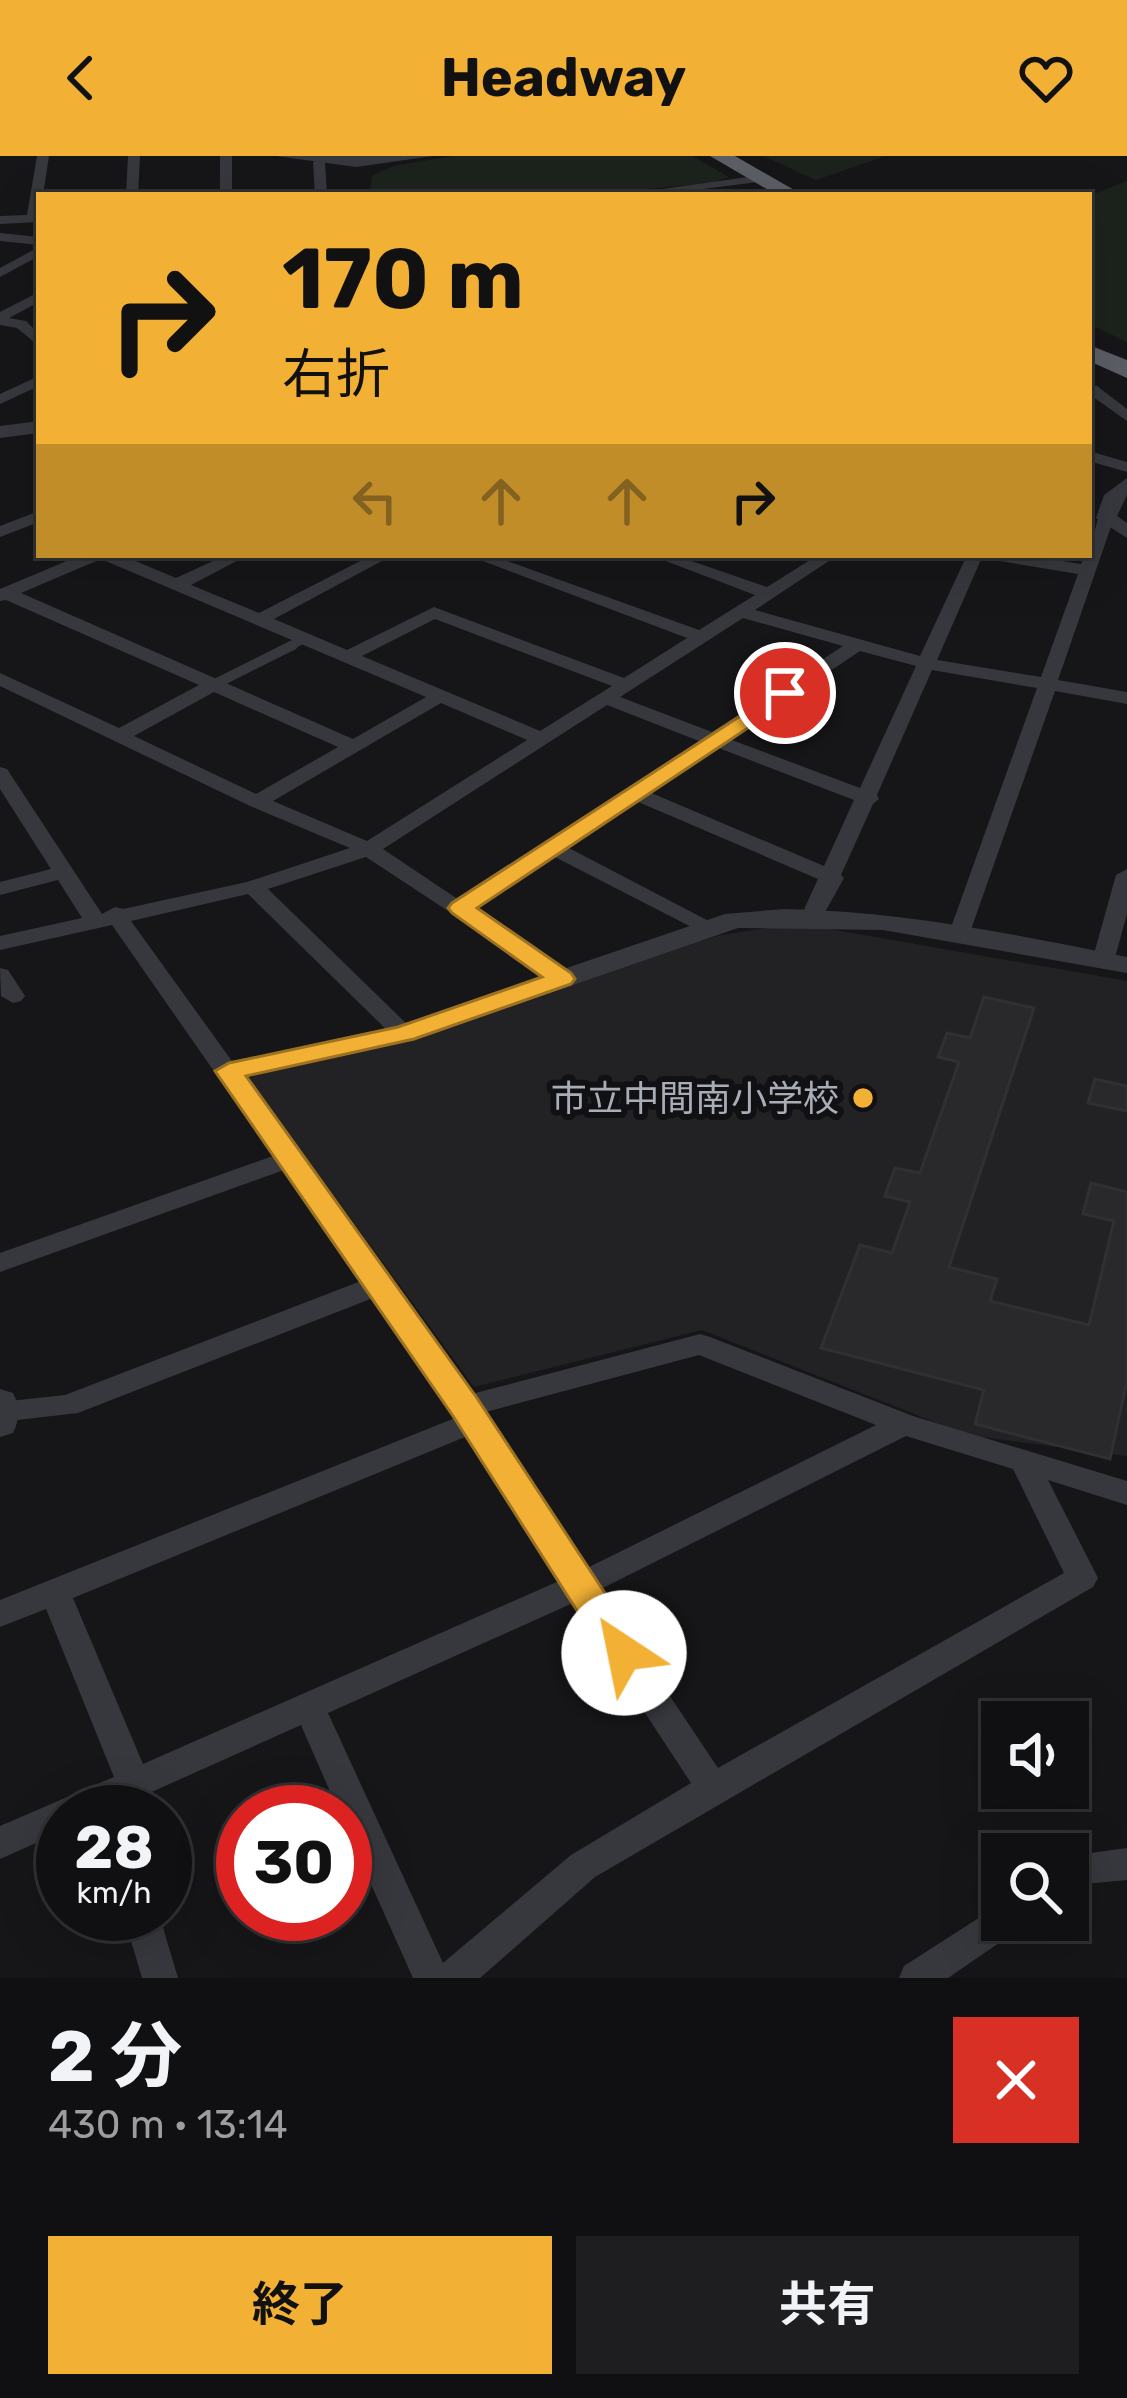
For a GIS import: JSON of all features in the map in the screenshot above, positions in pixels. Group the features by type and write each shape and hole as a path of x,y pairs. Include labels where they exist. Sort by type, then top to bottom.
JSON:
{"highway":[{"path":"720,156 787,192"}],"street":[{"path":"39,192 43,156"},
{"path":"132,192 134,156"},
{"path":"226,156 226,192"},
{"path":"283,156 385,163 426,156"},
{"path":"320,159 321,192"},
{"path":"675,192 762,179"},
{"path":"0,220 36,218"},
{"path":"0,237 36,241"},
{"path":"0,273 36,257"},
{"path":"0,320 36,298"},
{"path":"0,320 21,324 36,339"},
{"path":"0,400 36,376"},
{"path":"1092,389 1127,416"},
{"path":"0,432 36,427"},
{"path":"1092,457 1127,467"},
{"path":"1092,553 1112,499 1127,484"},
{"path":"0,508 36,519"},
{"path":"1106,518 1127,532"},
{"path":"0,532 36,519"},
{"path":"3,594 87,558"},
{"path":"113,558 542,739"},
{"path":"178,584 233,558"},
{"path":"259,620 380,558"},
{"path":"483,558 704,638"},
{"path":"667,558 772,595"},
{"path":"0,943 253,887 369,849 826,558"},
{"path":"812,916 869,799 974,558"},
{"path":"1012,558 1085,570"},
{"path":"960,933 1050,685 1090,558"},
{"path":"3,594 353,746"},
{"path":"349,656 434,612 626,685"},
{"path":"745,613 926,663 1127,698"},
{"path":"461,908 855,646"},
{"path":"0,679 257,802 369,849 562,979"},
{"path":"119,736 213,685"},
{"path":"257,802 442,695"},
{"path":"605,698 869,799"},
{"path":"0,773 64,872 229,1071 381,1284 713,1788"},
{"path":"634,793 833,878"},
{"path":"0,820 25,814"},
{"path":"553,848 711,928"},
{"path":"0,890 64,872"},
{"path":"229,1071 404,1034 734,920 812,916 960,933 1115,963 1127,874"},
{"path":"253,887 404,1034"},
{"path":"0,1263 289,1159"},
{"path":"1,1412 68,1405 381,1284"},
{"path":"0,1614 468,1415 700,1344 904,1424 1127,1493"},
{"path":"141,1785 308,1705 579,1586 904,1424"},
{"path":"453,1978 584,1866 1082,1578 1022,1458"},
{"path":"55,1593 112,1785"},
{"path":"308,1705 430,1978"},
{"path":"0,1843 36,1827"},
{"path":"1089,1867 1127,1864"},
{"path":"917,1978 981,1934"},
{"path":"149,1941 160,1978"}],"lane":[{"path":"213,685 306,638"}],"shaded area":[{"path":"453,156 692,156 729,177 711,183 613,192 370,192 372,176 393,166"},
{"path":"763,156 886,156 816,180"},
{"path":"1127,181 1127,342 1092,325 1092,195"},
{"path":"795,923 1127,981 1127,1456 967,1435 702,1330 474,1387 248,1078 717,936"}],"building":[{"path":"984,997 1034,1008 949,1267 997,1279 990,1301 1089,1325 1114,1221 1083,1214 1091,1183 1127,1192 1127,1380 1110,1459 975,1424 984,1390 821,1348 860,1245 892,1253 910,1202 885,1196 895,1168 920,1173 959,1062 938,1057 947,1033 970,1038"},
{"path":"1095,1079 1127,1086 1127,1111 1088,1103"}],"place":[{"name":"市立中間南小学校","path":"863,1098"}],"route":[{"path":"624,1653 471,1423 465,1407 229,1071 404,1034 562,979 461,908 785,693"}]}
